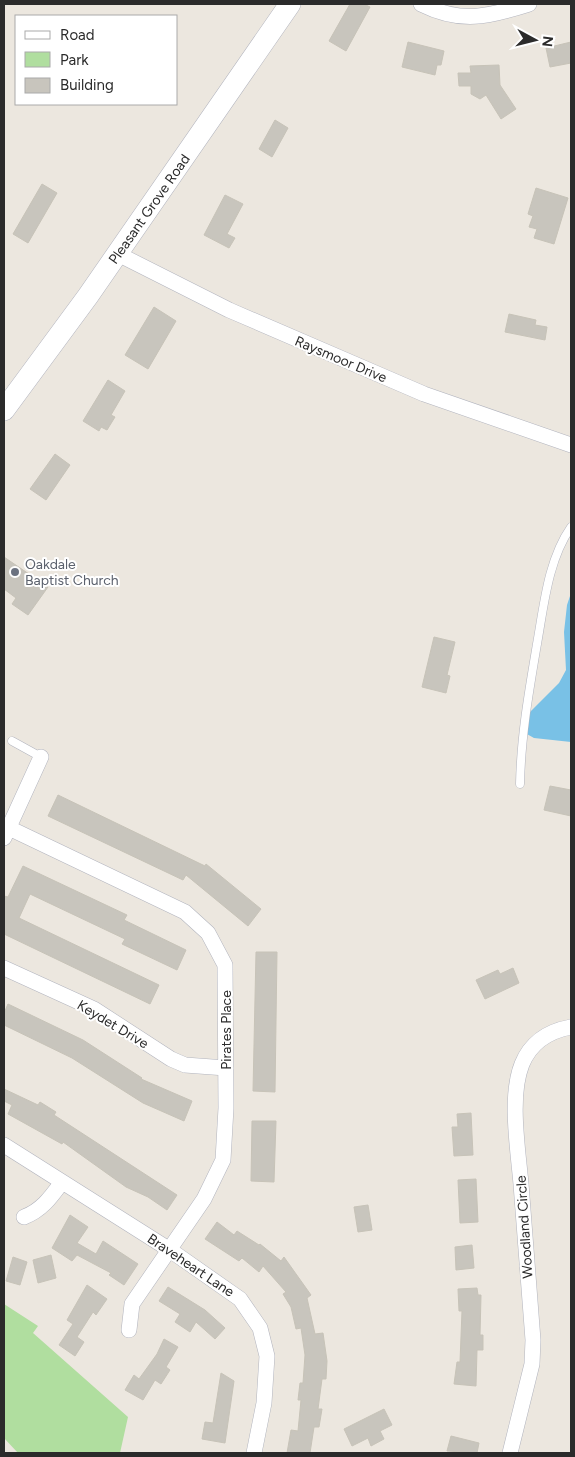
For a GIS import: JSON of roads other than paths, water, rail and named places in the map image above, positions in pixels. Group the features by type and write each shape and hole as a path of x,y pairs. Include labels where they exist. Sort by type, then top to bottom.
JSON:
{"street":[{"name":"Pleasant Grove Road","path":"4,410 118,254 290,4"},
{"path":"421,4 446,14 472,18 529,4"},
{"name":"Raysmoor Drive","path":"118,254 229,310 424,394 571,445"},
{"path":"6,833 41,757"},
{"name":"Pirates Place","path":"6,833 184,912 208,934 225,965 226,1068 223,1160 204,1199 132,1304 129,1330"},
{"name":"Keydet Drive","path":"4,968 94,1009 171,1059 185,1065 226,1068"},
{"name":"Woodland Circle","path":"510,1453 522,1407 532,1356 519,1165 517,1088 523,1062 536,1043 555,1030 571,1027"},
{"name":"Braveheart Lane","path":"4,1145 170,1250 240,1299 260,1328 266,1350 267,1371 264,1403 254,1453"},
{"path":"24,1217 35,1212 47,1202 62,1182"}],"lane":[{"path":"520,784 525,711 542,615 554,562 563,538 571,527"},
{"path":"12,741 41,757"}],"water":[{"path":"571,593 571,742 534,738 525,733 528,714 559,683 566,670 564,632 567,605"}],"place":[{"name":"Oakdale Baptist Church","path":"15,572"}]}
